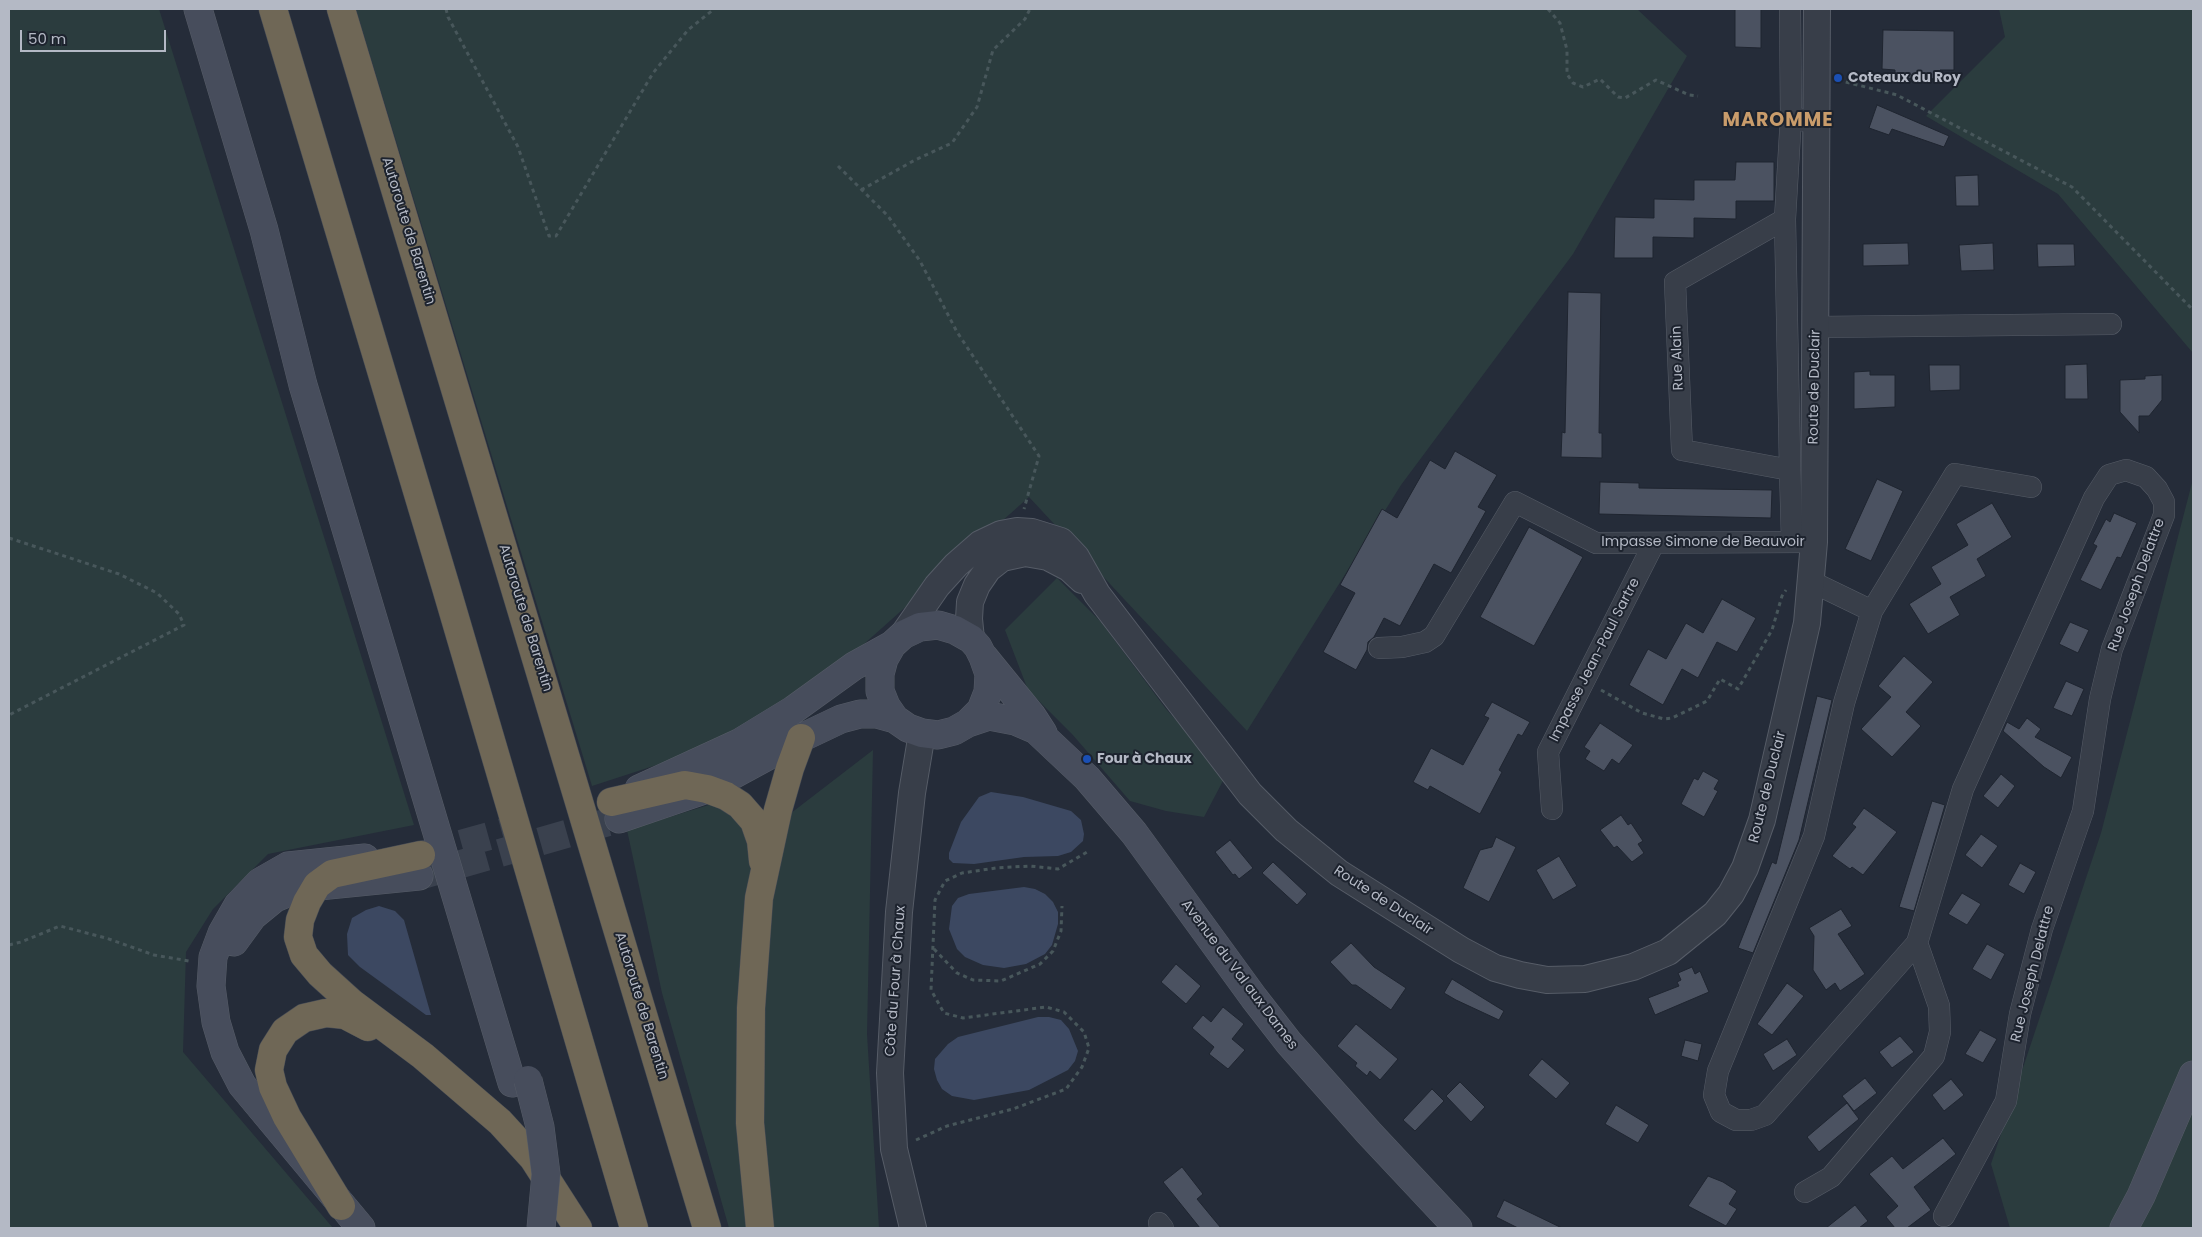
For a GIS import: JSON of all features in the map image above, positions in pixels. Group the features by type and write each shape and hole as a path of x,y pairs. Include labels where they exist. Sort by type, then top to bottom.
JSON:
{"highway":[{"path":"273,9 446,584 634,1228"},
{"name":"Autoroute de Barentin","path":"341,9 707,1228"},
{"path":"760,1228 750,1123 750,1008 759,898 764,870 788,777 801,738"},
{"path":"615,811 685,785 707,789 726,796 740,805 754,821 761,841 764,870"},
{"path":"420,866 332,874 317,885 307,902 300,920 298,937 304,955 320,974 352,1003 423,1056 500,1122 533,1158 578,1228"},
{"path":"341,1206 287,1117 273,1087 269,1070 273,1050 285,1031 304,1018 326,1013 344,1015 423,1056"}],"main road":[{"path":"198,9 264,230 306,394 520,1082 540,1127 546,1174 541,1228"},
{"path":"615,811 739,743 793,710 854,666 897,640 920,627 938,625 956,630 977,648 988,674 988,692 980,710 968,723 954,731 938,735 922,733 908,728 896,719 886,706 880,691 880,674 884,658 897,640"},
{"name":"Avenue du Val aux Dames","path":"977,648 1032,716 1047,738"},
{"path":"707,789 801,738 841,719 860,714 877,714 896,719"},
{"name":"Avenue du Val aux Dames","path":"968,723 989,716 1015,721 1036,730 1047,738 1087,778 1134,833 1289,1043 1369,1133 1458,1228"},
{"path":"360,1228 242,1085 225,1052 216,1022 212,957 222,933 238,905 260,882 288,866 338,860 420,866"},
{"path":"212,976 253,916 275,898 299,888 317,885"},
{"path":"2124,1228 2141,1196 2193,1075"},
{"path":"520,1082 529,1171 525,1228"}],"street":[{"path":"1790,9 1791,116 1786,219 1790,470 1803,542"},
{"name":"Route de Duclair","path":"897,640 937,586 956,565 980,544 1001,534 1017,531 1032,532 1061,541 1076,557 1097,594 1250,794 1280,824 1339,873 1461,950 1495,968 1520,975 1563,981 1603,976 1651,961 1668,952 1715,914 1731,894 1745,868 1762,820 1807,623 1810,584 1803,542 1816,327 1817,9"},
{"path":"1791,116 1816,127"},
{"name":"Rue Alain","path":"1786,219 1675,282 1682,450 1790,470"},
{"path":"1816,327 2111,324"},
{"name":"Rue Joseph Delattre","path":"1944,1216 2006,1101 2020,1014 2042,929 2083,811 2100,699 2112,649 2164,515 2164,502 2158,489 2146,477 2126,470 2109,475 2094,498 1963,789 1917,943 1766,1115 1751,1120 1736,1120 1721,1112 1714,1095 1718,1071 1814,836 1844,702 1872,611 1955,474 2031,488"},
{"name":"Impasse Simone de Beauvoir","path":"1378,648 1402,648 1425,642 1434,636 1515,502 1596,543 1803,542"},
{"name":"Impasse Jean-Paul Sartre","path":"1552,809 1548,752 1654,543"},
{"name":"Route de Duclair","path":"977,648 969,619 970,602 977,585 988,569 1002,558 1025,553 1048,557 1069,568 1097,594"},
{"path":"1810,584 1872,611"},
{"name":"Côte du Four à Chaux","path":"913,1228 894,1149 890,1073 899,912 912,793 922,733"},
{"path":"1805,1192 1831,1177 1934,1056 1940,1032 1940,1006 1917,943"}],"path":[{"path":"446,9 448,17 518,147 549,236 556,236 654,73 688,30 714,9"},
{"path":"860,190 915,160 952,143 977,107 993,50 1026,18 1030,9"},
{"path":"1548,9 1560,23 1567,50 1567,74 1573,83 1583,87 1600,79 1618,97 1625,98 1656,80 1689,95 1698,96"},
{"path":"1817,79 1840,80 1896,95 2072,187 2193,310"},
{"path":"838,166 888,216 920,261 957,332 1039,456 1017,531"},
{"path":"9,538 119,574 157,594 179,614 184,625 9,715"},
{"path":"1585,678 1594,686 1642,713 1658,718 1672,718 1707,701 1720,679 1738,689 1772,630 1782,596 1789,588 1810,584"},
{"path":"894,1149 947,1126 1013,1109 1066,1089 1082,1067 1089,1048 1084,1032 1064,1012 1046,1008 964,1018 944,1013 931,990 936,900 945,881 962,873 996,868 1030,866 1058,869 1087,852"},
{"path":"933,948 957,973 973,980 1001,981 1040,964 1053,951 1061,931 1062,906"},
{"path":"9,945 60,926 106,938 212,976"}],"shaded area":[{"path":"9,9 159,9 414,825 268,854 213,909 186,952 183,1052 333,1228 9,1228"},
{"path":"356,9 1637,9 1687,56 1573,254 1401,485 1247,731 1029,497 818,685 709,748 592,786"},
{"path":"1999,9 2193,9 2193,353 2058,194 1926,116 2005,37"},
{"path":"2193,479 2193,1228 2010,1228 1991,1164 2101,833"},
{"path":"1057,578 1101,622 1166,709 1226,775 1204,817 1166,811 1130,801 1072,734 1028,690 1005,630"},
{"path":"873,750 867,1034 879,1228 729,1228 662,993 627,830 712,804 782,820"}],"water":[{"path":"991,792 1023,797 1071,811 1081,820 1084,834 1083,841 1071,852 1058,856 1024,857 974,864 953,863 949,859 949,853 961,822 979,797"},
{"path":"1024,887 1035,889 1045,894 1053,902 1058,912 1058,924 1052,945 1045,954 1026,964 1004,968 983,965 965,957 957,949 949,929 952,906 958,898 969,894"},
{"path":"379,906 395,911 404,920 431,1015 426,1015 360,967 348,955 347,934 352,918 366,910"},
{"path":"1038,1017 1061,1020 1069,1029 1078,1051 1075,1061 1068,1070 1029,1090 974,1100 952,1096 942,1089 934,1069 935,1059 948,1044 958,1037"}],"building":[{"path":"1735,9 1761,9 1761,48 1735,47"},
{"path":"1883,30 1954,31 1954,70 1940,70 1940,79 1895,78 1895,70 1882,69"},
{"path":"1877,105 1949,136 1944,147 1892,129 1889,135 1869,128"},
{"path":"1736,162 1774,162 1774,201 1736,201 1736,219 1694,218 1694,238 1653,237 1653,258 1614,258 1615,217 1654,218 1654,199 1694,200 1694,180 1735,180"},
{"path":"1978,175 1979,206 1956,206 1955,176"},
{"path":"1908,243 1909,265 1863,266 1863,244"},
{"path":"1993,243 1994,270 1961,271 1959,245"},
{"path":"2037,244 2074,244 2075,266 2038,267"},
{"path":"1568,292 1601,293 1599,433 1602,433 1602,458 1561,457 1562,432 1565,433"},
{"path":"2087,364 2088,399 2065,399 2065,365"},
{"path":"1929,365 1960,365 1960,390 1930,391"},
{"path":"1870,371 1870,375 1895,375 1895,407 1854,409 1854,372"},
{"path":"2162,375 2162,400 2149,416 2139,416 2139,433 2120,412 2120,380 2145,379 2145,376"},
{"path":"1455,451 1497,475 1478,507 1486,511 1451,573 1434,564 1400,626 1384,618 1374,637 1368,642 1367,650 1356,670 1323,652 1355,593 1340,585 1382,509 1397,518 1430,460 1445,469"},
{"path":"1877,479 1903,491 1871,561 1845,549"},
{"path":"1600,482 1639,483 1639,488 1772,490 1771,518 1599,514"},
{"path":"1992,503 2012,537 1977,559 1986,576 1950,597 1960,615 1928,634 1909,604 1941,584 1931,567 1968,545 1956,524"},
{"path":"2114,513 2137,523 2121,558 2117,557 2101,590 2080,580 2097,546 2093,544 2106,519 2110,522"},
{"path":"1529,527 1583,557 1534,646 1480,617"},
{"path":"1722,599 1756,618 1737,652 1717,642 1698,678 1682,669 1663,705 1629,685 1648,649 1666,659 1686,623 1703,633"},
{"path":"2070,622 2089,630 2078,653 2059,644"},
{"path":"1904,656 1933,682 1906,712 1921,726 1892,757 1861,729 1891,697 1878,686"},
{"path":"2066,681 2084,689 2072,716 2053,708"},
{"path":"1817,696 1832,700 1799,840 1753,953 1738,948 1772,862 1776,864"},
{"path":"1492,702 1530,722 1522,736 1518,734 1499,770 1502,772 1480,814 1430,786 1428,790 1413,782 1431,748 1463,765 1489,718 1484,716"},
{"path":"2027,718 2041,729 2035,737 2072,757 2061,778 2044,767 2003,731 2007,722 2019,729"},
{"path":"1600,723 1633,745 1619,764 1612,759 1604,771 1585,759 1590,751 1584,747"},
{"path":"1703,771 1719,780 1714,789 1718,791 1704,817 1681,804 1694,778 1698,780"},
{"path":"2001,774 2015,786 1998,808 1983,796"},
{"path":"1932,801 1945,805 1914,911 1899,907"},
{"path":"1864,808 1897,832 1863,875 1852,867 1850,869 1832,856 1856,827 1852,824"},
{"path":"1621,815 1628,825 1631,823 1643,841 1638,844 1644,853 1632,862 1617,846 1614,848 1600,830"},
{"path":"1981,834 1998,846 1982,868 1965,855"},
{"path":"1496,837 1516,847 1489,902 1463,888 1480,850 1492,847"},
{"path":"1230,840 1253,868 1239,879 1235,874 1233,875 1215,852"},
{"path":"1559,856 1577,886 1553,900 1536,870"},
{"path":"1273,862 1307,894 1297,905 1262,873"},
{"path":"2020,863 2036,872 2024,894 2008,885"},
{"path":"1962,893 1981,904 1967,925 1948,914"},
{"path":"1841,909 1852,926 1838,934 1865,974 1840,991 1835,983 1826,990 1813,970 1814,936 1809,928"},
{"path":"1351,943 1374,967 1406,988 1391,1010 1356,985 1352,985 1330,962"},
{"path":"1987,944 2005,954 1991,980 1972,969"},
{"path":"1176,964 1201,986 1186,1004 1161,982"},
{"path":"1692,967 1695,974 1700,971 1709,992 1655,1015 1648,998 1679,986 1677,982 1681,980 1678,973"},
{"path":"1452,979 1504,1011 1499,1020 1444,993"},
{"path":"1787,983 1804,996 1772,1035 1757,1024"},
{"path":"1223,1007 1244,1024 1232,1039 1245,1050 1228,1069 1209,1054 1214,1047 1192,1028 1203,1015 1211,1022"},
{"path":"1356,1024 1398,1059 1380,1080 1370,1071 1367,1076 1355,1066 1357,1063 1337,1046"},
{"path":"1980,1030 1997,1039 1983,1063 1965,1054"},
{"path":"1900,1036 1914,1052 1892,1068 1879,1052"},
{"path":"1787,1039 1797,1055 1773,1071 1763,1054"},
{"path":"1685,1040 1702,1044 1698,1061 1681,1056"},
{"path":"1542,1059 1570,1083 1556,1099 1528,1075"},
{"path":"1865,1078 1877,1093 1854,1111 1842,1096"},
{"path":"1951,1079 1964,1095 1944,1111 1932,1095"},
{"path":"1460,1082 1485,1107 1471,1122 1446,1096"},
{"path":"1432,1089 1444,1101 1415,1131 1403,1120"},
{"path":"1847,1103 1859,1119 1819,1152 1807,1137"},
{"path":"1616,1105 1649,1125 1638,1143 1605,1124"},
{"path":"1943,1138 1956,1154 1914,1187 1931,1210 1907,1228 1895,1228 1886,1217 1898,1206 1869,1174 1892,1156 1903,1169"},
{"path":"1182,1167 1203,1194 1197,1199 1221,1228 1200,1228 1163,1182"},
{"path":"1708,1176 1723,1182 1737,1191 1729,1204 1737,1209 1726,1226 1688,1206"},
{"path":"1504,1200 1562,1228 1518,1228 1496,1217"},
{"path":"1855,1205 1868,1221 1859,1228 1826,1228"}],"tunnel":[{"path":"419,876 619,819"},
{"path":"421,855 525,826"}],"place":[{"name":"Coteaux du Roy","path":"1838,78"},
{"name":"Four à Chaux","path":"1087,759"}],"district":[{"name":"MAROMME","path":"1778,121"}]}
